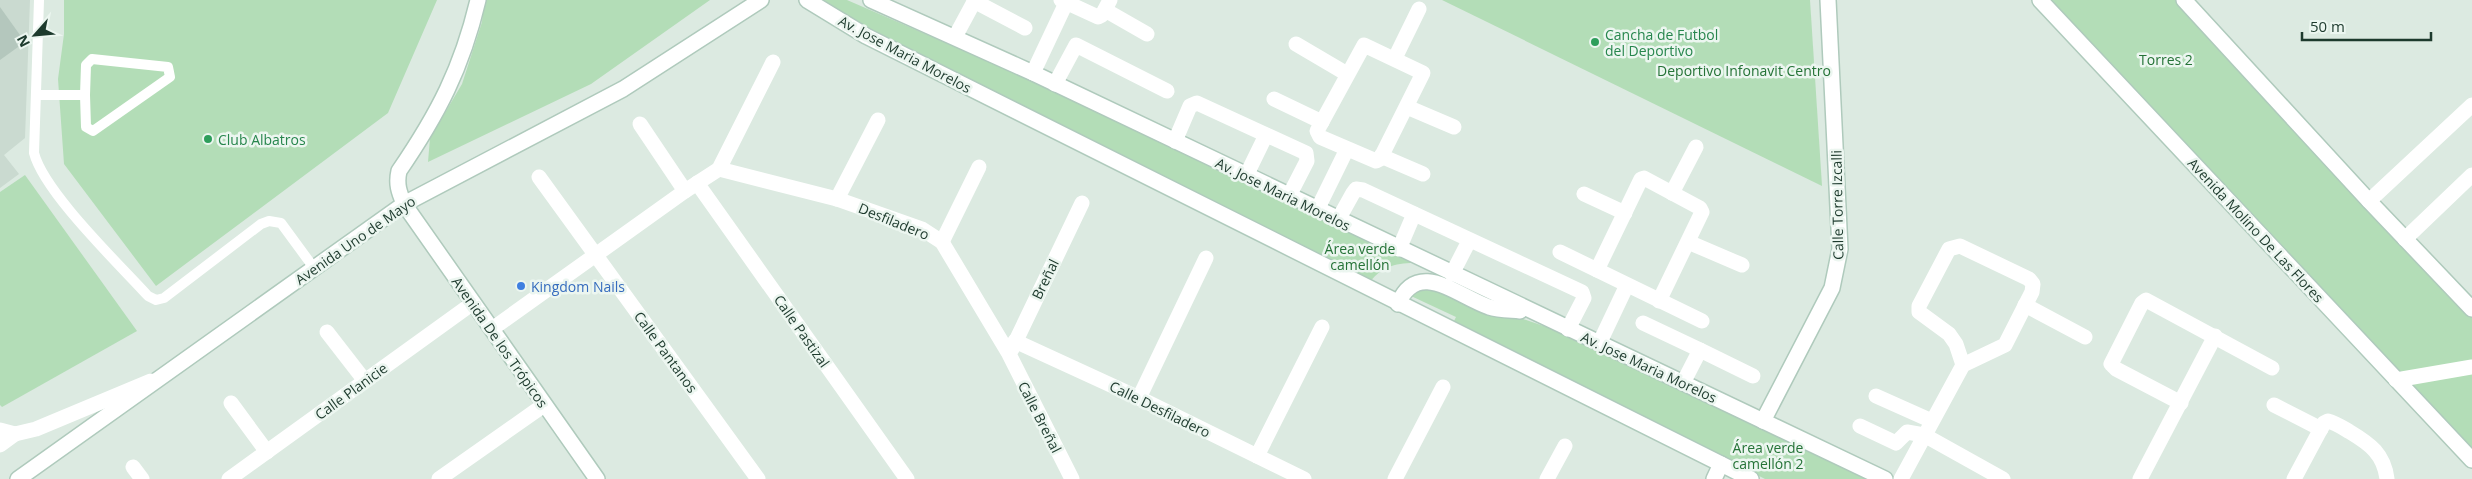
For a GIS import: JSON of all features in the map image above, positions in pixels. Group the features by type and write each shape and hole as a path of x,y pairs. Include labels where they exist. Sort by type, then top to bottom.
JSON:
{"street":[{"name":"Avenida De los Trópicos","path":"478,0 465,49 446,96 434,118 399,171 398,188 404,204 597,479"},
{"name":"Avenida Uno de Mayo","path":"18,479 404,204 623,89 762,0"},
{"name":"Av. Jose Maria Morelos","path":"871,0 1033,73 1317,210 1885,479"},
{"name":"Calle Torre Izcalli","path":"1763,421 1832,288 1838,268 1840,250 1828,0"},
{"name":"Avenida Molino De Las Flores","path":"2040,0 2472,460"},
{"path":"2184,0 2369,201 2472,309"},
{"name":"Av. Jose Maria Morelos","path":"809,1 866,36 1398,304 1751,479"},
{"path":"955,37 974,1 1025,28"},
{"path":"1033,73 1064,1 1095,17 1102,15 1108,5 1147,34"},
{"path":"1395,58 1419,9"},
{"path":"1296,44 1348,74"},
{"path":"1055,84 1076,45 1167,91"},
{"path":"1364,45 1395,58 1423,73 1382,156 1376,161 1320,137 1317,131 1364,45"},
{"path":"492,329 719,169 773,62"},
{"path":"1274,99 1322,122"},
{"path":"1175,141 1193,103 1306,153 1308,157 1289,196"},
{"path":"2369,201 2472,105"},
{"path":"1407,107 1454,127"},
{"path":"837,199 878,120"},
{"name":"Calle Pastizal","path":"640,124 691,187 907,479"},
{"path":"1246,176 1266,135"},
{"path":"1672,193 1696,147"},
{"path":"1317,210 1347,149"},
{"path":"1382,156 1423,174"},
{"path":"942,242 979,167"},
{"name":"Desfiladero","path":"719,169 837,199 922,229 942,242 1012,348"},
{"path":"2405,238 2472,175"},
{"name":"Calle Pantanos","path":"539,177 758,479"},
{"path":"1597,270 1642,178 1702,210 1659,301"},
{"path":"1338,220 1356,189 1363,190 1582,292 1584,298 1568,329"},
{"path":"1584,194 1624,213"},
{"name":"Breñal","path":"1012,348 1082,203"},
{"path":"1399,249 1414,214"},
{"path":"1452,274 1469,241"},
{"path":"1688,242 1742,265"},
{"path":"1900,479 1963,365 2005,344 2032,292 2033,284 2028,279 1960,246 1949,249 1919,306 1919,312 1949,334 1956,344 1963,365"},
{"path":"1560,252 1702,321"},
{"path":"1139,398 1206,258"},
{"path":"1398,304 1404,290 1413,283 1427,280 1490,307 1534,312"},
{"path":"1599,344 1627,285"},
{"path":"2180,403 2116,369 2111,364 2142,303 2146,300 2272,368"},
{"name":"Calle Planicie","path":"229,479 473,303"},
{"path":"2025,305 2085,337"},
{"path":"1643,323 1753,376"},
{"path":"1257,456 1322,327"},
{"path":"327,332 365,382"},
{"path":"2140,479 2215,336"},
{"name":"Calle Desfiladero","path":"1012,348 1139,398 1304,479"},
{"name":"Calle Breñal","path":"1012,348 1072,479"},
{"path":"1683,383 1700,350"},
{"path":"2396,380 2472,367"},
{"path":"0,444 7,432 36,429 161,376"},
{"path":"1395,479 1443,387"},
{"path":"1876,396 1932,421"},
{"path":"231,403 267,452"},
{"path":"439,479 544,405"},
{"path":"2274,405 2321,429"},
{"path":"2294,479 2324,423 2332,422 2371,444 2380,455 2385,467 2386,479"},
{"path":"1860,426 1896,443 1907,432 1924,436 2003,479"},
{"path":"1547,479 1566,446"},
{"path":"1714,479 1721,464"},
{"path":"133,467 142,479"}],"lane":[{"path":"39,0 34,153 37,164 68,209 148,296 156,300 164,298 261,224 269,222 281,223 314,268"},
{"path":"92,59 168,67 170,71 170,77 93,131 86,126 85,95 86,65 92,59"},
{"path":"36,95 85,95"}],"shaded area":[{"path":"0,0 30,0 25,138 4,155 19,174 0,188"}],"green space":[{"name":"Club Albatros","path":"64,0 437,0 388,113 156,286 64,164 58,79 64,34"},
{"path":"484,0 710,0 591,84 428,162 430,138 462,84 482,22"},
{"name":"Área verde camellón","path":"821,0 847,0 1090,105 1418,263 1391,266 1380,272 1370,282 861,27"},
{"name":"Deportivo Infonavit Centro","path":"1442,0 1810,0 1822,186"},
{"name":"Torres 2","path":"2043,0 2179,0 2472,312 2472,365 2397,378"},
{"path":"25,175 137,331 2,407 0,405 0,192"},
{"name":"Área verde camellón 2","path":"1427,286 1570,335 1878,479 1765,479 1610,400 1452,325 1456,317 1411,296 1415,289"},
{"path":"2472,368 2472,459 2398,381"}],"building":[{"path":"0,7 25,42 0,60"}],"place":[{"name":"Cancha de Futbol del Deportivo","path":"1595,42"},
{"name":"Club Albatros","path":"208,139"},
{"name":"Kingdom Nails","path":"521,286"}]}
